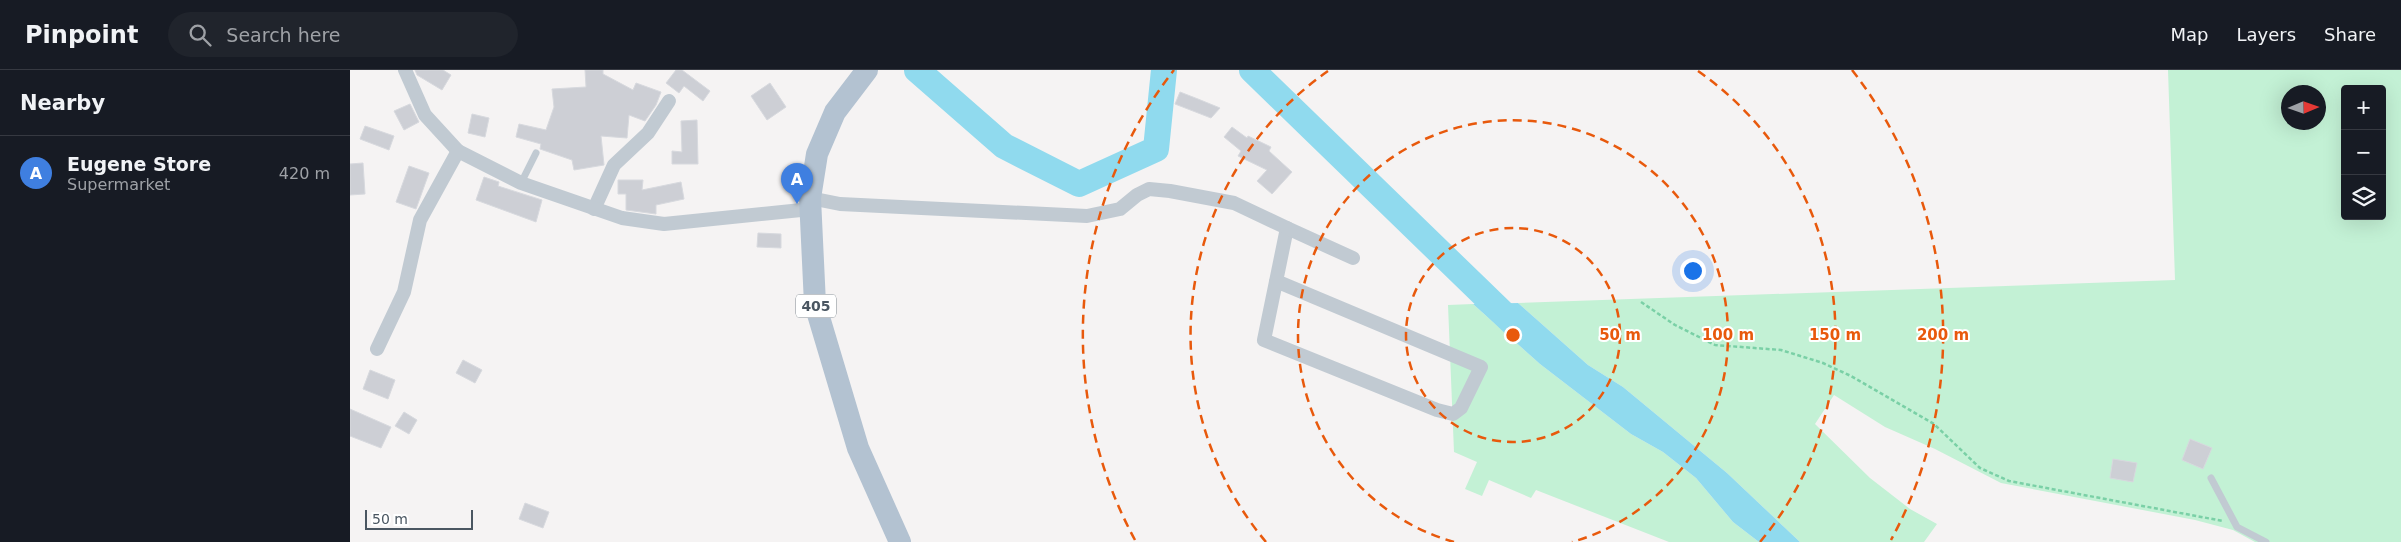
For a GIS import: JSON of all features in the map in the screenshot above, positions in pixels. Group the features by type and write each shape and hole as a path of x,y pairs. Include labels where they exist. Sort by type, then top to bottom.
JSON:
{"main road":[{"name":"405","path":"867,70 835,112 817,154 810,203 815,304 858,448 900,542"}],"street":[{"path":"405,70 425,115 458,152 521,183 622,218 664,224 810,203 1087,216 1120,209 1137,195 1149,189 1234,204 1353,258"},
{"path":"594,209 614,165 648,133 669,101"},
{"path":"378,349 404,292 420,220 458,152"},
{"path":"1276,281 1481,367 1461,408 1453,414 1437,410 1264,340 1276,281 1287,228"}],"lane":[{"path":"521,183 536,153"},
{"path":"2210,478 2237,527 2266,542"}],"path":[{"path":"1641,302 1674,325 1715,345 1781,350 1823,363 1850,376 1934,424 1980,468 2009,481 2198,516 2237,527"}],"green space":[{"path":"2168,70 2401,70 2401,542 2255,542 2233,530 2195,520 2001,483 1935,449 1885,427 1834,395 1815,424 1870,478 1910,509 1937,524 1924,542 1800,542 1727,473 1623,387 1588,365 1518,303 2175,280"},
{"path":"1473,304 1540,364 1631,434 1663,452 1696,478 1733,522 1759,542 1669,542 1536,490 1531,498 1489,480 1482,496 1465,489 1477,462 1454,452 1448,305"}],"water":[{"path":"1518,303 1588,365 1623,387 1727,473 1800,542 1759,542 1733,522 1696,478 1663,452 1631,434 1540,364 1473,304"}],"building":[{"path":"415,70 443,70 451,75 442,90 417,75"},
{"path":"585,70 603,70 603,74 633,90 636,83 661,92 656,105 645,121 629,115 627,138 601,136 604,165 574,170 572,160 540,149 541,144 516,137 519,124 546,130 554,107 552,89 586,87"},
{"path":"676,70 682,70 710,91 703,101 684,86 679,93 666,83"},
{"path":"770,83 786,107 767,120 751,96"},
{"path":"1180,92 1220,108 1211,118 1175,104"},
{"path":"410,104 419,122 404,130 394,111"},
{"path":"472,114 489,118 485,137 468,133"},
{"path":"697,120 698,164 672,164 672,151 682,152 681,121"},
{"path":"365,126 394,136 389,150 360,139"},
{"path":"1232,127 1247,138 1248,136 1271,147 1269,151 1292,172 1272,194 1257,181 1267,170 1238,156 1241,151 1224,137"},
{"path":"363,163 365,194 350,195 350,164"},
{"path":"409,166 429,173 416,209 396,202"},
{"path":"484,177 499,182 498,186 542,200 536,222 476,200"},
{"path":"618,180 643,180 642,190 681,182 684,199 656,205 656,214 626,210 626,194 618,194"},
{"path":"758,233 781,234 781,248 757,247"},
{"path":"463,360 482,370 475,383 456,373"},
{"path":"370,370 395,380 388,399 363,389"},
{"path":"350,409 391,427 381,448 350,436"},
{"path":"404,412 417,420 409,434 395,426"},
{"path":"2190,439 2212,448 2203,469 2182,460"},
{"path":"2113,459 2137,463 2133,482 2110,478"},
{"path":"525,503 549,512 543,528 519,519"}],"waterway":[{"path":"917,70 1004,146 1079,184 1156,149 1164,70"},
{"path":"1252,70 1517,327"}],"place":[{"name":"Eugene Store","path":"797,204"}]}
